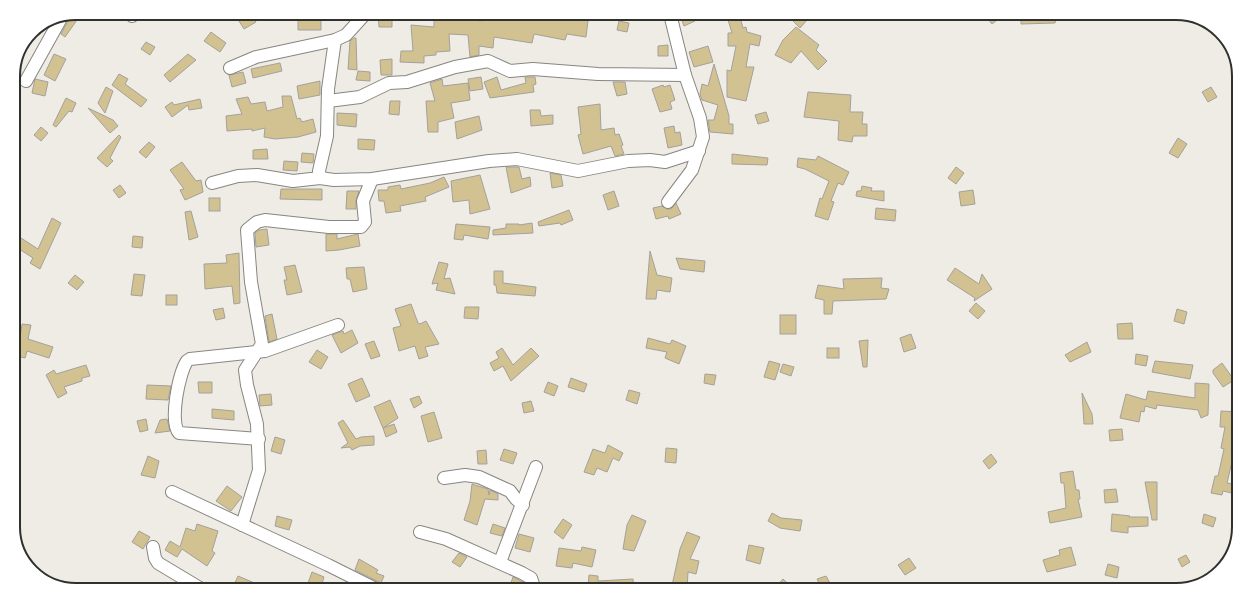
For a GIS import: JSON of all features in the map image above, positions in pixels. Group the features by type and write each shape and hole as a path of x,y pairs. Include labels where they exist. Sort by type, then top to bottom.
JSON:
{"street":[{"path":"230,68 256,57 335,40 346,35 360,20"},
{"path":"668,202 692,170 702,142 702,130 685,76 671,20"},
{"path":"26,81 58,23"},
{"path":"320,178 319,170 326,136 328,101 335,40"},
{"path":"328,101 360,97 389,83 407,82 454,68 488,61 510,71 533,69 598,74 685,76"},
{"path":"212,183 248,175 293,181 320,178 334,180 372,179 489,161 517,159 578,171 628,161 650,160 665,162 699,151"},
{"path":"242,525 259,470 259,439 257,424 247,385 245,370 260,348 262,340 251,282 247,230 257,222 265,220 329,227 361,227 365,222 364,197 372,179"},
{"path":"259,439 182,434 176,430 175,424 178,391 187,361 256,353 338,325"},
{"path":"500,562 523,505 536,467"},
{"path":"444,478 465,475 479,477 510,491 523,505"},
{"path":"172,492 363,583"},
{"path":"420,532 446,539 500,562 531,578 533,583"},
{"path":"154,547 155,558 158,563 191,583"}],"building":[{"path":"77,20 65,37 61,34 67,21"},
{"path":"255,20 256,22 244,29 239,21"},
{"path":"298,20 321,20 321,30 298,30"},
{"path":"378,20 392,20 392,27 379,27"},
{"path":"434,20 588,20 586,37 567,34 565,40 534,34 532,43 494,37 493,48 479,46 479,55 470,57 468,35 449,34 450,51 436,52 436,55 424,56 424,63 400,62 401,51 413,51 411,25 434,27"},
{"path":"682,20 695,20 695,21 684,26"},
{"path":"728,20 741,20 743,28 746,27 747,32 761,36 759,46 750,44 746,67 754,67 746,101 727,97 727,70 731,71 736,46 728,46 728,33 732,33"},
{"path":"794,20 807,20 800,28 793,21"},
{"path":"989,20 997,20 992,24"},
{"path":"1021,20 1056,20 1055,23 1021,24"},
{"path":"619,21 629,23 627,32 617,30"},
{"path":"796,27 819,45 816,50 827,61 818,70 801,51 791,63 775,55 783,40"},
{"path":"211,32 226,43 220,52 204,41"},
{"path":"356,38 357,70 348,69 350,41"},
{"path":"146,42 155,47 150,55 141,49"},
{"path":"668,45 668,56 658,56 658,46"},
{"path":"708,46 713,62 694,67 689,52"},
{"path":"54,54 66,59 55,81 44,75"},
{"path":"188,54 196,60 170,82 164,75"},
{"path":"392,59 392,75 381,75 380,60"},
{"path":"280,63 282,71 253,78 251,69"},
{"path":"714,64 729,116 729,124 733,124 733,134 710,132 708,120 714,120 718,105 702,100 700,94 702,84 708,86"},
{"path":"358,71 370,72 370,81 356,80"},
{"path":"243,72 246,83 232,87 229,75"},
{"path":"119,74 128,79 125,84 147,100 141,107 112,85"},
{"path":"481,77 483,89 470,91 468,79"},
{"path":"497,77 501,90 526,83 525,77 535,77 536,84 533,85 534,92 490,98 484,82"},
{"path":"35,79 48,82 45,96 32,93"},
{"path":"442,79 443,86 468,83 470,100 451,103 454,118 438,122 438,132 428,132 426,101 435,101 430,83"},
{"path":"320,81 320,95 299,99 297,86"},
{"path":"613,82 625,82 627,94 617,96"},
{"path":"663,85 664,87 670,85 675,100 670,102 672,109 660,112 652,89"},
{"path":"106,87 113,91 105,113 98,103"},
{"path":"1211,87 1217,97 1208,102 1202,92"},
{"path":"808,92 851,95 850,112 863,112 862,124 867,124 867,136 853,136 852,142 838,140 839,121 804,117"},
{"path":"282,96 291,96 297,119 300,118 302,122 313,119 316,132 298,137 275,139 264,137 265,128 252,131 252,129 227,131 226,116 242,114 236,99 248,97 251,104 265,102 267,111 283,107"},
{"path":"66,98 76,103 72,112 69,111 56,127 53,125"},
{"path":"200,99 202,108 189,110 188,105 172,117 165,107 172,102 174,105"},
{"path":"390,101 400,101 399,115 389,114"},
{"path":"600,104 601,130 614,128 615,135 619,134 623,145 621,146 624,154 615,156 611,146 583,154 578,135 581,134 578,107"},
{"path":"88,108 113,120 118,126 110,133"},
{"path":"530,110 540,110 541,116 553,115 553,124 531,126"},
{"path":"766,112 769,121 758,124 755,115"},
{"path":"337,113 357,114 356,127 337,125"},
{"path":"479,116 482,130 457,139 455,122"},
{"path":"674,126 675,133 680,132 682,145 668,148 664,128"},
{"path":"41,127 48,133 41,141 34,135"},
{"path":"119,135 121,137 110,158 113,161 107,167 97,158"},
{"path":"1178,138 1187,144 1178,158 1169,153"},
{"path":"358,139 375,140 374,150 358,149"},
{"path":"149,142 155,147 146,158 139,152"},
{"path":"267,149 268,159 253,159 253,150"},
{"path":"302,153 314,154 313,163 301,162"},
{"path":"732,154 768,158 767,165 732,164"},
{"path":"818,156 849,172 843,185 838,183 831,201 834,202 828,220 815,216 820,198 822,199 829,181 805,169 797,167 798,158 816,160"},
{"path":"284,161 298,162 297,171 283,170"},
{"path":"182,162 196,181 201,180 203,192 185,200 180,190 184,189 170,170"},
{"path":"506,167 519,167 522,179 530,177 531,186 511,193"},
{"path":"956,167 964,173 956,184 948,178"},
{"path":"550,173 561,175 563,186 552,188"},
{"path":"480,175 490,209 470,214 469,200 453,202 451,181"},
{"path":"444,177 449,187 425,197 426,201 400,206 401,211 386,213 384,201 379,201 378,190 388,190 388,187 400,185 401,189 430,183"},
{"path":"120,185 126,193 119,198 113,190"},
{"path":"862,186 872,188 871,191 884,191 884,201 856,196 857,191 861,191"},
{"path":"281,189 322,189 322,200 280,199"},
{"path":"973,190 975,204 961,206 959,192"},
{"path":"347,191 359,191 356,201 356,209 346,209"},
{"path":"614,191 619,206 608,210 603,195"},
{"path":"209,198 220,198 220,211 209,211"},
{"path":"676,203 681,214 669,219 668,216 656,219 653,208 662,206 667,209 671,209"},
{"path":"876,208 896,210 895,221 875,219"},
{"path":"569,210 573,220 561,225 560,223 539,226 538,222"},
{"path":"191,211 198,237 189,240 185,212"},
{"path":"52,218 61,223 40,269 30,263 33,258 20,250 21,238 38,249"},
{"path":"532,223 533,233 493,235 493,230 506,228 506,224 519,225"},
{"path":"456,224 490,227 488,239 464,235 463,240 454,239"},
{"path":"267,229 269,245 256,247 255,233 259,230"},
{"path":"326,234 337,234 337,239 358,234 360,246 326,251"},
{"path":"133,236 143,237 142,248 132,247"},
{"path":"650,251 657,275 672,278 670,292 657,290 656,299 646,299"},
{"path":"239,253 240,303 234,304 232,286 205,289 204,264 227,263 226,255"},
{"path":"676,258 705,261 704,272 680,269"},
{"path":"439,262 448,264 444,279 450,278 455,294 436,290 438,283 432,284"},
{"path":"295,265 302,292 287,295 284,280 287,280 284,267"},
{"path":"364,267 367,289 353,292 350,279 347,279 346,268"},
{"path":"955,268 979,284 982,274 992,289 974,301 975,298 947,280"},
{"path":"494,271 503,271 503,283 536,287 535,296 497,293 496,285 494,285"},
{"path":"134,274 145,275 142,296 131,295"},
{"path":"75,275 84,282 77,290 68,283"},
{"path":"882,278 881,288 889,289 886,299 833,301 832,314 824,314 824,300 815,298 818,285 844,289 843,279"},
{"path":"166,295 177,295 177,305 166,305"},
{"path":"976,303 985,311 978,319 969,311"},
{"path":"411,304 418,323 420,324 426,321 439,344 425,347 428,356 419,359 415,346 399,351 393,328 401,326 395,309"},
{"path":"465,307 479,307 478,319 464,318"},
{"path":"223,308 225,318 216,320 213,310"},
{"path":"1177,309 1187,312 1184,324 1174,321"},
{"path":"272,314 277,339 269,342 265,316"},
{"path":"780,315 796,315 796,334 780,334"},
{"path":"1132,323 1133,339 1118,339 1117,324"},
{"path":"22,324 31,325 28,339 53,347 49,358 27,351 25,358 20,357"},
{"path":"352,330 358,343 341,353 332,335 343,331 344,334"},
{"path":"911,334 916,348 904,352 900,338"},
{"path":"648,338 670,344 672,340 686,346 679,364 665,358 667,352 646,348"},
{"path":"868,340 867,367 863,367 859,341"},
{"path":"374,341 380,356 371,359 365,344"},
{"path":"1087,342 1091,352 1070,362 1065,355"},
{"path":"502,348 513,365 531,348 539,356 511,381 503,366 494,371 490,363 499,358 496,352"},
{"path":"827,348 839,348 839,358 827,358"},
{"path":"317,350 328,357 321,369 309,362"},
{"path":"1136,354 1148,356 1146,366 1135,364"},
{"path":"769,361 780,364 775,380 764,377"},
{"path":"1155,361 1193,365 1190,379 1152,372"},
{"path":"1222,363 1232,377 1232,381 1223,387 1213,373 1213,370"},
{"path":"783,364 794,367 791,376 780,372"},
{"path":"86,365 90,376 82,378 82,381 64,387 67,393 58,398 46,375 54,370 56,374"},
{"path":"705,374 716,375 714,385 704,383"},
{"path":"362,378 370,396 356,402 348,384"},
{"path":"571,378 587,384 584,392 568,387"},
{"path":"198,382 212,382 212,393 199,393"},
{"path":"548,382 558,386 554,396 544,392"},
{"path":"1195,383 1209,384 1208,415 1201,418 1198,410 1157,405 1156,409 1145,406 1144,412 1141,411 1139,422 1120,418 1126,394 1146,400 1148,391 1195,398"},
{"path":"147,385 171,386 168,400 146,399"},
{"path":"629,390 640,393 637,404 626,400"},
{"path":"1082,393 1092,414 1093,424 1084,424"},
{"path":"271,394 272,405 260,406 259,395"},
{"path":"419,396 422,403 414,408 410,399"},
{"path":"390,400 398,418 383,428 374,407"},
{"path":"531,401 534,411 524,413 522,403"},
{"path":"212,409 234,411 234,420 212,418"},
{"path":"1221,411 1232,412 1232,462 1227,483 1232,484 1232,493 1223,491 1222,495 1211,493 1215,476 1218,476 1224,449 1221,448 1225,427 1220,427"},
{"path":"434,412 442,438 428,442 421,416"},
{"path":"146,419 148,430 140,432 137,421"},
{"path":"167,419 170,431 155,433 160,420"},
{"path":"343,420 356,439 374,436 374,445 360,446 352,450 350,447 341,448 348,443 338,423"},
{"path":"394,424 397,432 386,437 383,428"},
{"path":"1122,429 1123,440 1110,441 1109,430"},
{"path":"275,437 285,440 281,454 271,451"},
{"path":"608,445 623,453 619,461 613,458 607,472 597,468 594,475 584,472 593,449 605,453"},
{"path":"666,448 677,449 676,463 665,462"},
{"path":"504,449 517,453 513,464 500,460"},
{"path":"486,450 487,464 478,464 477,451"},
{"path":"991,454 997,462 989,469 983,461"},
{"path":"148,456 159,461 155,478 141,475"},
{"path":"1073,471 1076,490 1079,490 1080,499 1078,499 1082,517 1050,523 1048,512 1066,508 1064,483 1061,483 1060,473"},
{"path":"1145,482 1157,482 1157,520 1152,520"},
{"path":"472,484 488,489 489,495 490,490 498,494 498,500 485,499 477,525 464,520 470,501"},
{"path":"227,486 242,497 231,511 216,501"},
{"path":"1116,489 1118,502 1105,503 1104,490"},
{"path":"772,513 781,518 802,520 800,531 780,528 768,521"},
{"path":"1112,514 1130,516 1129,517 1148,517 1148,526 1128,527 1128,533 1111,531"},
{"path":"1204,514 1216,518 1213,527 1202,523"},
{"path":"632,515 646,521 634,551 623,549 627,525"},
{"path":"277,516 292,520 289,530 275,526"},
{"path":"563,519 572,525 563,539 554,532"},
{"path":"197,524 218,531 212,551 215,553 207,566 182,549 177,557 165,550 170,541 180,547 186,528 195,531"},
{"path":"493,524 505,528 502,536 490,533"},
{"path":"139,531 150,537 143,549 132,542"},
{"path":"687,532 700,537 690,559 699,561 696,574 688,572 687,583 673,583 680,549"},
{"path":"519,534 534,538 530,552 515,548"},
{"path":"749,545 764,548 760,564 746,560"},
{"path":"582,547 596,550 592,567 573,563 572,568 556,566 559,548 581,551"},
{"path":"1071,547 1076,565 1047,572 1043,560 1060,555 1059,550"},
{"path":"459,553 467,557 460,567 452,562"},
{"path":"1186,555 1190,562 1182,567 1178,559"},
{"path":"909,558 916,568 905,575 898,565"},
{"path":"359,559 378,570 376,573 384,576 381,583 355,570"},
{"path":"1108,564 1119,567 1117,578 1105,575"},
{"path":"312,572 324,577 322,583 308,583"},
{"path":"589,575 598,576 598,581 633,579 633,583 588,583"},
{"path":"238,576 254,583 235,583"},
{"path":"826,576 830,583 819,583 817,579"},
{"path":"513,577 525,583 511,583"},
{"path":"783,579 787,583 779,583"}]}
